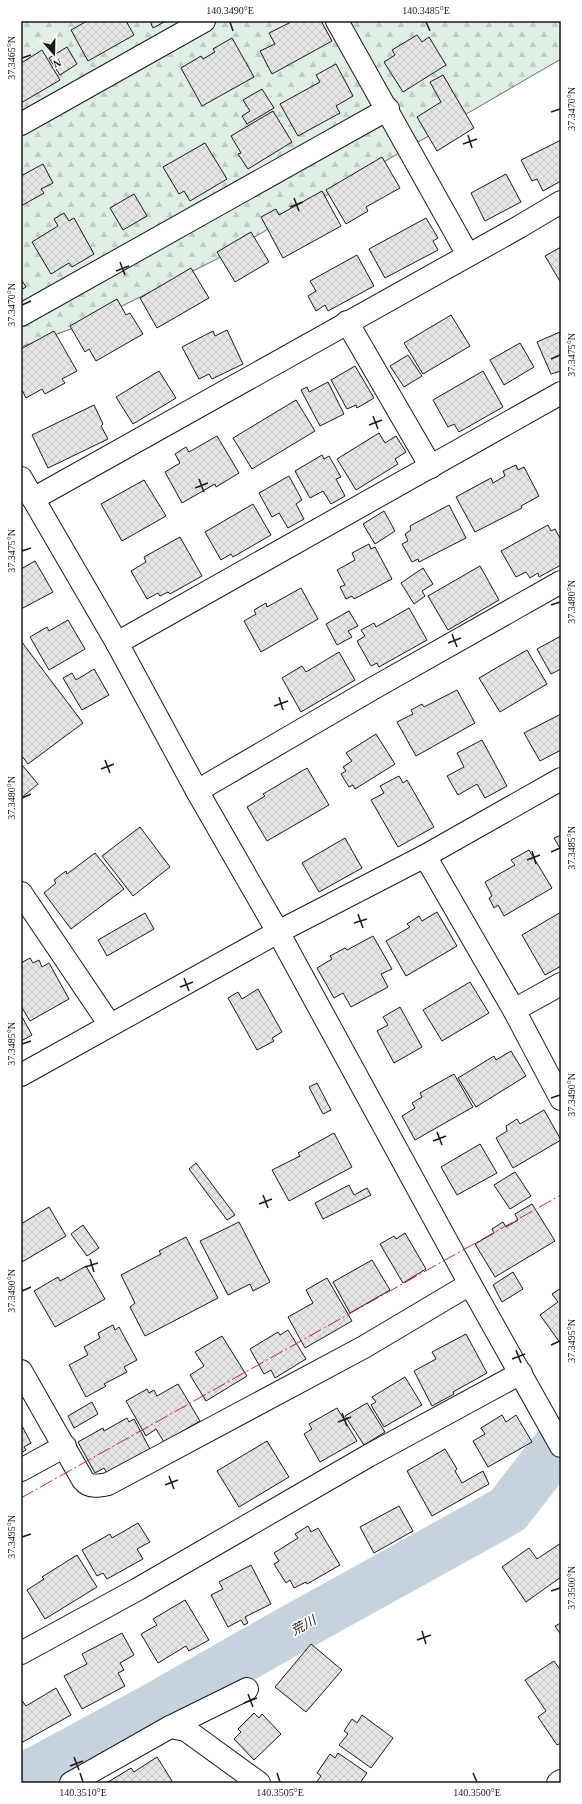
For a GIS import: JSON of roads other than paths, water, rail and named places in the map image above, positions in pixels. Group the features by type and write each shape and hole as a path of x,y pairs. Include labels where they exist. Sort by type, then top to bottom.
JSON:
{"street":[{"path":"21,124 204,21"},
{"path":"337,21 388,109 468,255"},
{"path":"21,315 388,109"},
{"path":"33,499 561,202"},
{"path":"347,322 431,467"},
{"path":"116,643 561,393"},
{"path":"21,478 116,643 197,791 278,932 470,1284 561,1446"},
{"path":"197,791 385,681 561,582"},
{"path":"21,1075 278,932 425,856 561,779"},
{"path":"425,856 514,1010 561,1099"},
{"path":"21,893 110,1026"},
{"path":"514,1010 561,984"},
{"path":"21,1371 86,1484 98,1487 108,1484 364,1347 470,1284"},
{"path":"21,1652 138,1589 368,1456 521,1374"},
{"path":"21,1470 64,1446"},
{"path":"71,1783 170,1727 247,1689"},
{"path":"170,1727 186,1730 258,1783"}],"waterway":[{"name":"荒川","path":"21,1780 152,1709 508,1510 561,1442"}]}
